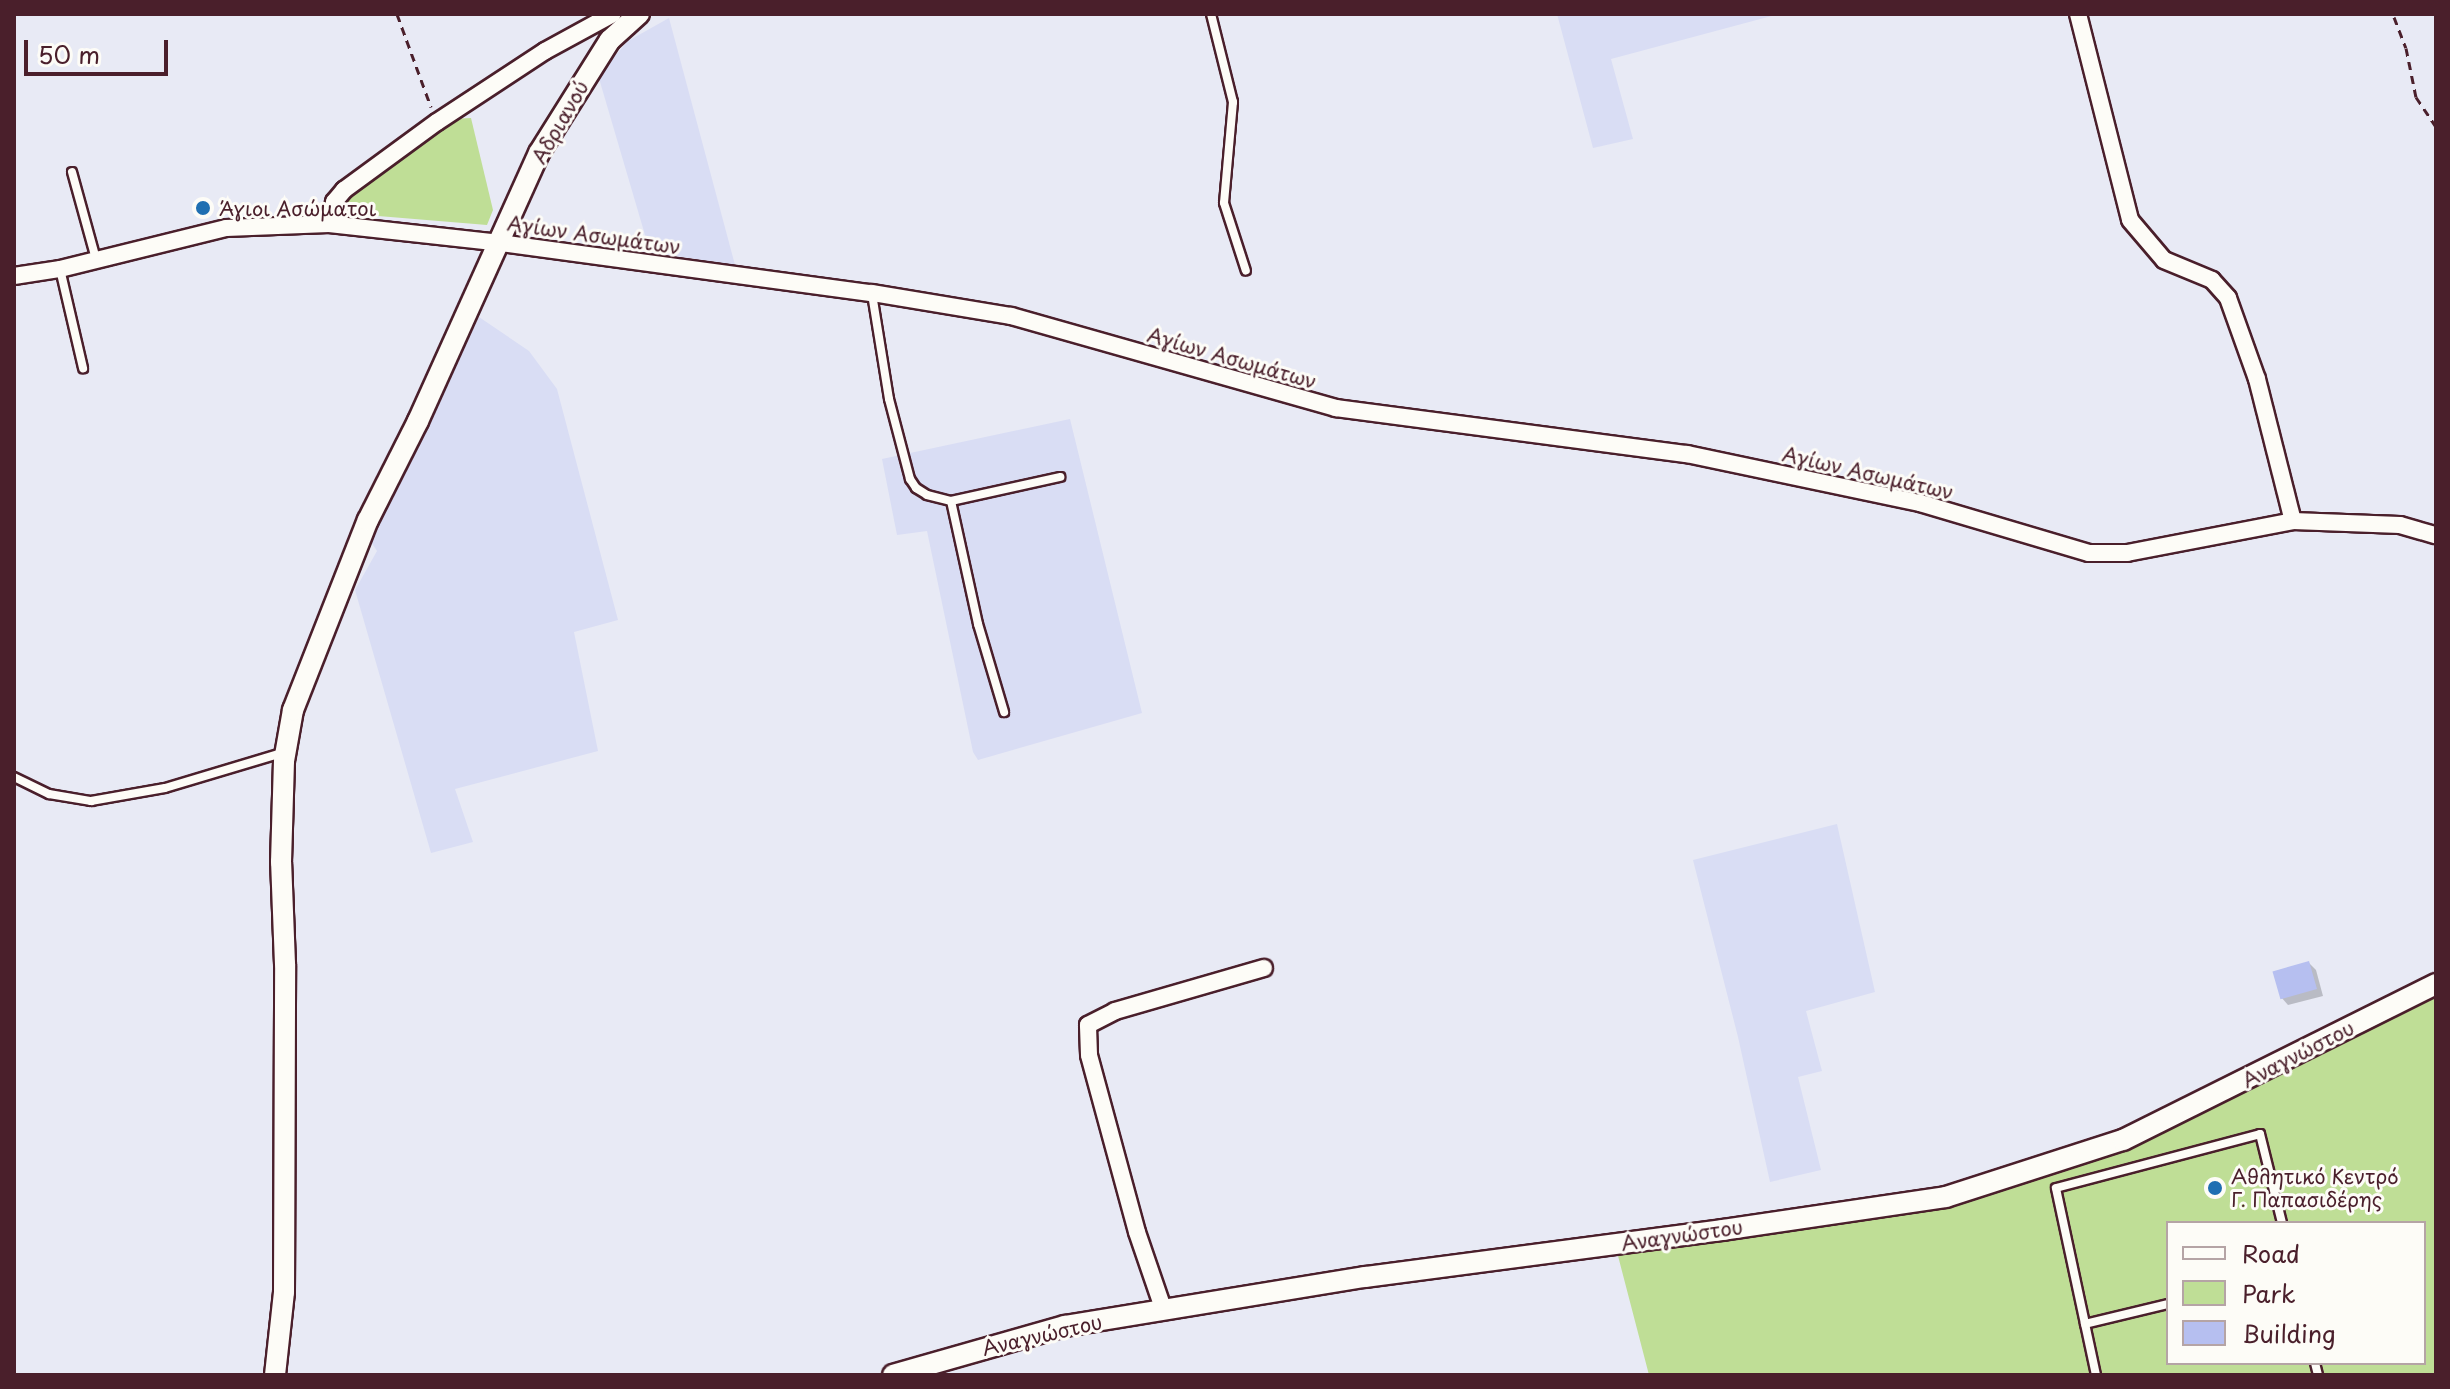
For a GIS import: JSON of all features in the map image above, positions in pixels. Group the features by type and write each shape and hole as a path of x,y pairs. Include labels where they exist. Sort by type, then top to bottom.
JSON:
{"street":[{"path":"329,224 334,202 344,190 437,122 545,51 613,14"},
{"name":"Αδριανού","path":"275,1375 284,1292 285,964 281,862 286,752 293,710 368,520 418,421 539,153 610,40 639,14"},
{"path":"2078,14 2130,220 2164,260 2212,280 2228,298 2257,379 2293,521"},
{"name":"Αγίων Ασωμάτων","path":"15,274 60,269 226,228 329,224 500,243 872,293 1011,316 1336,408 1687,454 1920,503 2089,553 2127,553 2293,521 2400,525 2436,535"},
{"path":"1164,1311 1137,1232 1089,1055 1088,1025 1115,1011 1264,968"},
{"name":"Αναγνώστου","path":"893,1375 1065,1326 1365,1277 1946,1197 2123,1140 2436,984"}],"lane":[{"path":"1211,14 1233,102 1224,203 1246,271"},
{"path":"72,172 96,259"},
{"path":"60,269 83,368"},
{"path":"872,293 889,399 910,479 927,495 951,501 1060,477"},
{"path":"951,501 978,624 1004,712"},
{"path":"14,777 49,794 91,801 165,788 286,752"},
{"path":"2056,1188 2260,1134 2282,1221"},
{"path":"2045,1167 2052,1173 2056,1188 2096,1375"},
{"path":"2085,1324 2166,1304"}],"path":[{"path":"397,14 437,122"},
{"path":"2394,17 2406,48 2416,97 2436,127"}],"shaded area":[{"path":"1557,14 1779,14 1611,59 1633,139 1593,148"},
{"path":"669,18 735,265 650,252 598,75 628,41"},
{"path":"479,317 529,351 557,389 618,620 574,632 598,751 455,789 473,842 431,853 355,590 377,551 371,542"},
{"path":"1070,419 1142,713 978,760 973,752 927,531 897,535 882,459"},
{"path":"1837,824 1875,992 1806,1011 1822,1071 1798,1077 1821,1170 1770,1182 1738,1037 1693,860"}],"green space":[{"path":"471,118 493,210 487,225 342,213 338,204 451,119"},
{"name":"Αθλητικό Κεντρό Γ. Παπασιδέρης","path":"2436,986 2436,1375 1649,1375 1617,1252 1937,1203 2136,1142 2232,1097"}],"building":[{"path":"2309,961 2317,989 2280,999 2272,971"}],"place":[{"name":"Άγιοι Ασώματοι","path":"203,208"},
{"name":"Αθλητικό Κεντρό Γ. Παπασιδέρης","path":"2215,1188"}]}
